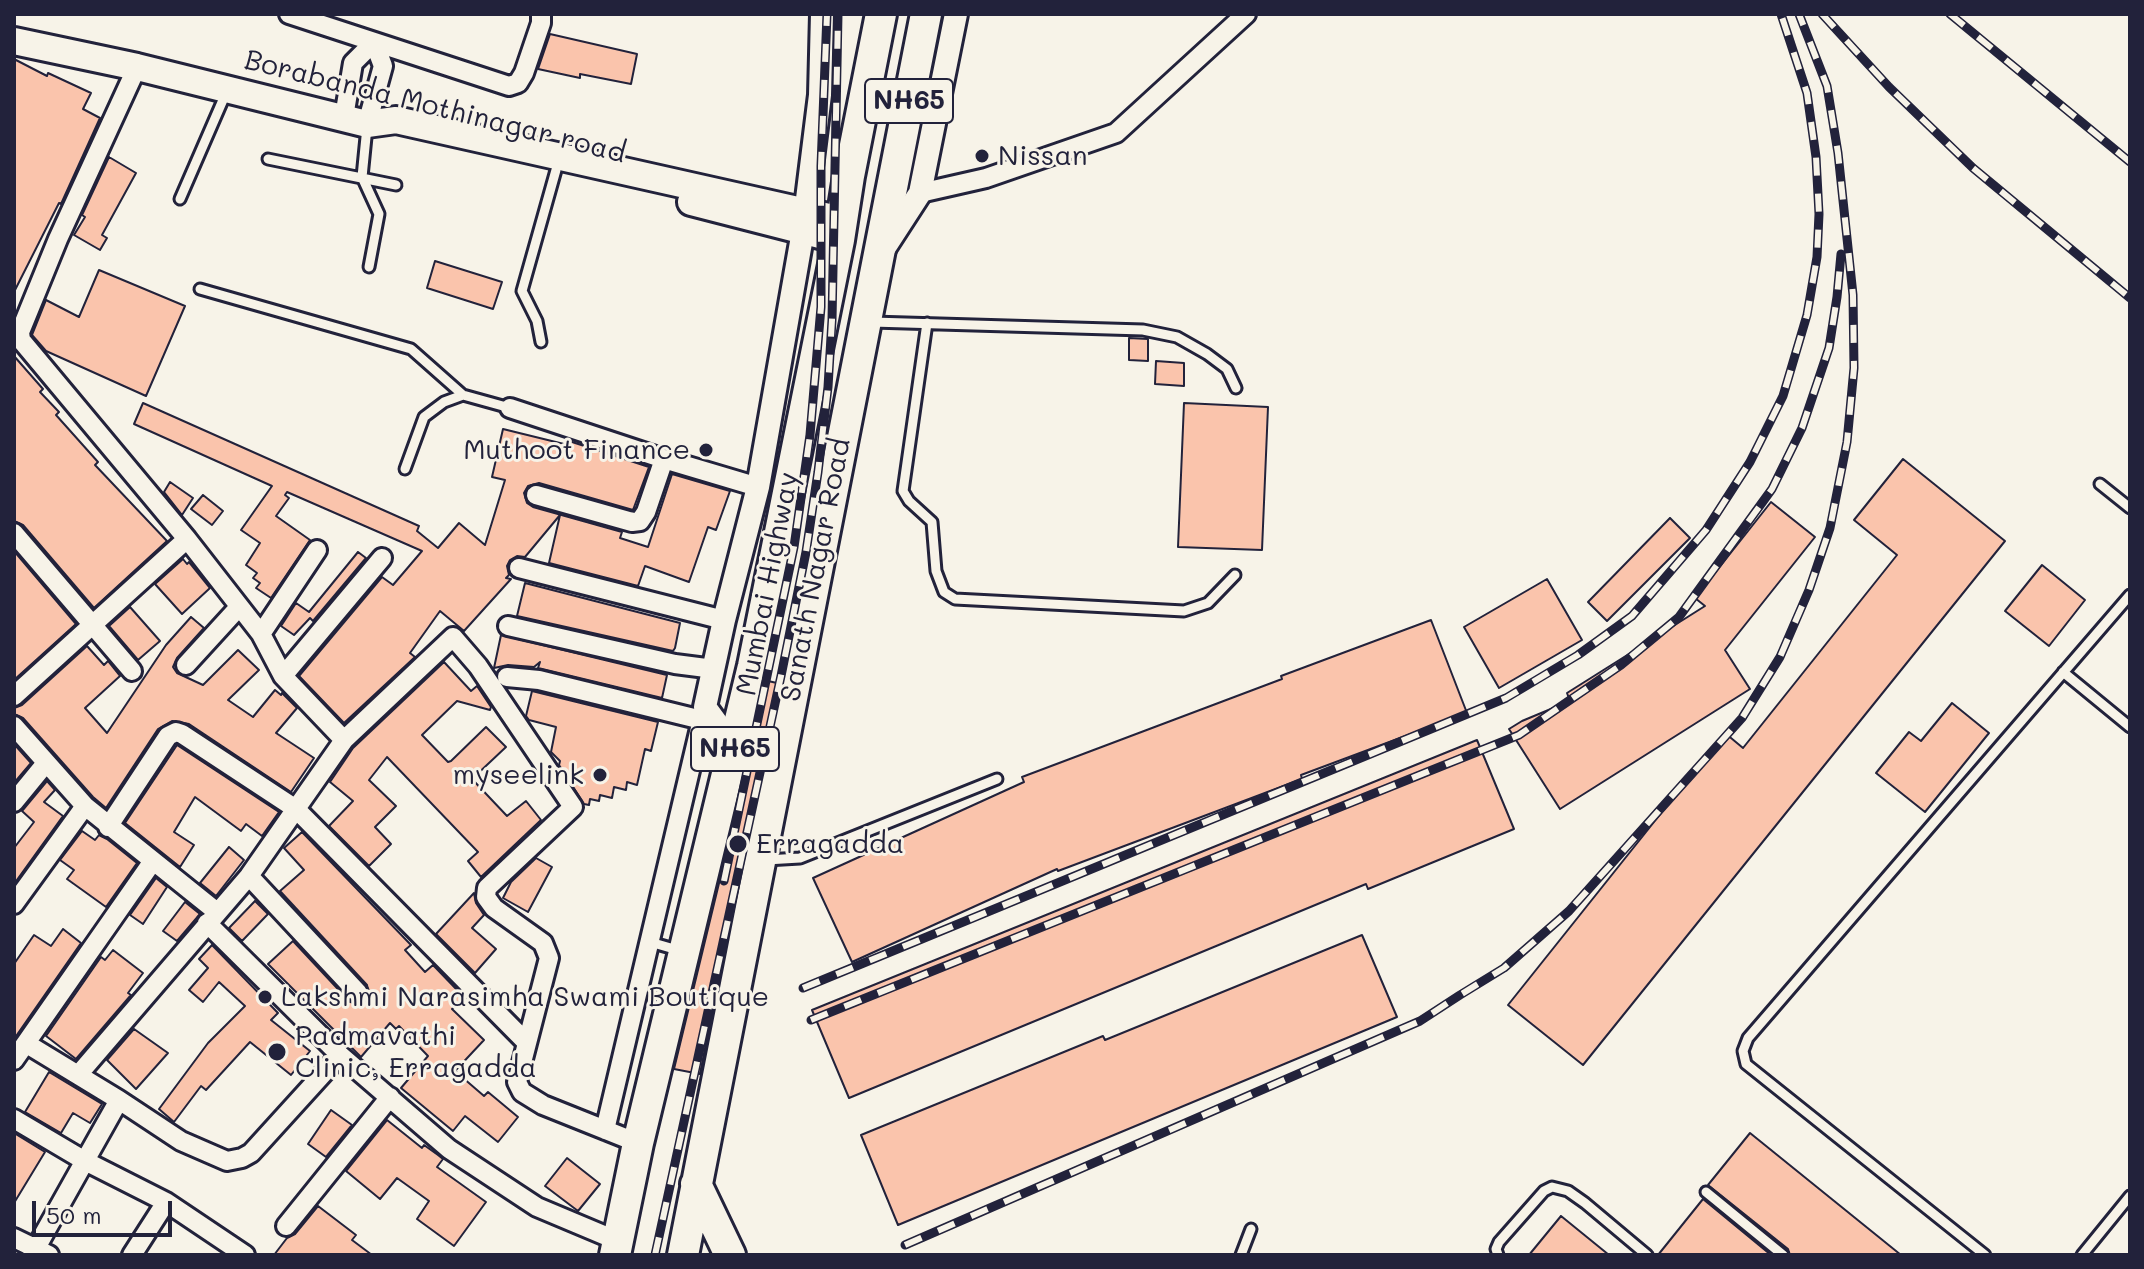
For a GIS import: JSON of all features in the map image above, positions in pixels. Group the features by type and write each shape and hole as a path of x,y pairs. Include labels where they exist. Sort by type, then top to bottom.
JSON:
{"highway":[{"name":"NH65","path":"840,230 881,14"},
{"name":"NH65","path":"906,190 926,14"},
{"name":"Sanath Nagar Road","path":"683,1255 876,262 906,190"},
{"name":"Mumbai Highway","path":"616,1248 638,1143 735,748 840,230"},
{"path":"793,461 835,470"},
{"path":"765,602 808,611"},
{"path":"696,1184 730,1255"}],"main road":[{"name":"Borabanda Mothinagar road","path":"14,41 366,121 556,170 840,230"},
{"path":"366,121 396,120 804,221"}],"street":[{"path":"289,14 509,86 518,83 524,73 541,23 541,14"},
{"path":"605,1130 758,487 804,221 820,95 822,14"},
{"path":"956,14 906,190 986,178 1098,142 1116,133 1246,14"},
{"path":"366,121 383,66 374,42"},
{"path":"366,121 353,63 374,42"},
{"path":"137,67 58,239 20,332 21,340 187,539 261,634 283,676 344,740"},
{"path":"510,408 758,487"},
{"path":"536,495 632,522 640,521 664,459"},
{"path":"14,533 132,671"},
{"path":"14,696 187,539"},
{"path":"261,634 317,550"},
{"path":"283,676 382,558"},
{"path":"519,568 724,620"},
{"path":"186,665 239,607"},
{"path":"508,626 675,664 714,669"},
{"path":"78,1075 249,876 344,740 453,637 478,666 573,807 487,888 486,897 494,908 543,943 549,958 517,1082 522,1092 543,1105 638,1143"},
{"path":"507,677 539,680 704,714 735,748"},
{"path":"14,726 85,806 153,861 212,918 340,1055 449,1149 537,1207 616,1248"},
{"path":"108,827 168,736 176,732 296,809 527,1043"},
{"path":"14,802 46,763"},
{"path":"14,904 85,806"},
{"path":"14,1060 153,861"},
{"path":"249,876 358,993"},
{"path":"27,1044 181,1141 227,1161 251,1153 340,1055"},
{"path":"286,1226 390,1097"},
{"path":"14,1238 39,1253 119,1100"},
{"path":"14,1119 85,1161 166,1202 245,1255"},
{"path":"132,1255 166,1202"}],"lane":[{"path":"180,199 227,90"},
{"path":"366,121 362,177 379,214 369,267"},
{"path":"268,159 396,185"},
{"path":"541,342 537,321 522,291 556,170"},
{"path":"200,289 411,349 463,395 510,408"},
{"path":"865,322 1067,326 1154,332 1177,337 1207,354 1227,369 1236,388"},
{"path":"927,323 903,491 909,501 932,522 936,571 944,592 955,599 1184,611 1208,603 1235,575"},
{"path":"405,469 424,417 444,402 463,395"},
{"path":"2100,484 2130,508"},
{"path":"1985,1255 1746,1064 1743,1051 1748,1038 2130,595"},
{"path":"2063,672 2130,727"},
{"path":"758,861 800,858 997,779"},
{"path":"650,942 685,952"},
{"path":"1498,1255 1496,1249 1499,1242 1544,1191 1552,1187 1568,1191 1585,1203 1647,1255"},
{"path":"1706,1192 1783,1255"},
{"path":"2082,1255 2130,1196"},
{"path":"1241,1255 1251,1229"}],"building":[{"path":"550,34 637,54 631,84 538,69"},
{"path":"14,59 91,93 83,109 100,118 61,204 14,292"},
{"path":"109,157 136,173 102,235 107,238 100,250 74,235 85,217 82,215"},
{"path":"435,261 502,282 493,309 427,288"},
{"path":"99,270 185,306 146,396 46,351 32,335 46,300 79,317"},
{"path":"1129,338 1148,339 1148,361 1129,360"},
{"path":"14,356 43,389 40,392 59,412 56,415 98,462 95,465 167,541 94,608 23,525 14,521"},
{"path":"1156,361 1184,363 1184,386 1155,384"},
{"path":"143,403 419,526 417,531 438,548 459,523 485,545 505,480 492,477 503,429 568,445 569,441 649,467 633,510 539,483 528,486 524,493 527,503 533,507 622,532 620,538 648,547 672,474 730,491 716,530 708,527 689,582 645,566 638,586 549,563 560,515 525,557 517,556 510,560 506,578 511,579 464,631 440,611 410,653 415,657 344,723 299,676 382,577 393,585 422,551 287,492 285,495 289,498 276,516 310,540 271,598 256,588 260,583 253,578 257,573 246,565 260,543 241,530 272,486 134,424"},
{"path":"1184,403 1268,407 1262,550 1178,547"},
{"path":"1903,459 2005,541 1583,1065 1508,1005 1725,733 1743,748 1897,555 1854,520"},
{"path":"170,482 193,498 182,515 164,492"},
{"path":"203,495 223,511 212,525 191,509"},
{"path":"1771,502 1815,537 1725,650 1750,689 1560,809 1509,729 1570,701 1567,693 1705,606 1695,598"},
{"path":"1670,518 1690,538 1607,621 1588,602"},
{"path":"14,551 76,624 14,680"},
{"path":"358,552 366,558 313,621 310,618 294,635 281,626 296,603 309,612"},
{"path":"183,559 210,588 182,614 155,584"},
{"path":"2042,565 2085,600 2049,646 2005,611"},
{"path":"1547,579 1582,640 1499,688 1464,627"},
{"path":"525,583 680,623 675,648 673,651 517,616"},
{"path":"130,607 160,641 138,660 109,626"},
{"path":"191,617 204,628 177,658 173,667 177,673 203,685 238,650 259,670 228,700 253,717 275,690 282,693 297,708 276,733 314,758 291,792 189,724 172,721 158,729 106,808 23,718 14,714 14,708 22,705 87,646 104,665 108,661 120,676 85,708 107,733 166,645"},
{"path":"1431,620 1467,713 1301,775 1302,779 1057,869 852,962 813,878 1024,782 1022,777"},
{"path":"501,635 667,675 662,698 538,668 540,662 534,667 508,665 494,668"},
{"path":"444,662 471,691 477,686 491,707 490,710 457,701 422,735 448,762 486,727 506,747 472,779 507,816 526,801 541,820 481,877 468,861 478,852 387,757 369,780 396,806 375,827 391,844 369,866 329,826 353,801 330,782 353,748"},
{"path":"768,681 777,683 700,1074 674,1069"},
{"path":"532,691 658,722 651,751 645,749 637,785 627,782 626,790 614,787 612,798 600,795 599,801 590,799 589,805 584,804 559,765 560,761 551,752 556,727 529,720 526,716"},
{"path":"1952,703 1989,733 1925,812 1876,773 1909,732 1921,741"},
{"path":"1477,740 1514,829 1368,889 1366,884 849,1098 812,1010"},
{"path":"14,744 31,763 14,783"},
{"path":"177,745 279,812 262,836 246,824 241,831 195,797 174,832 194,845 180,867 125,823"},
{"path":"47,781 55,790 44,802 63,816 14,884 14,848 34,822 22,811"},
{"path":"82,831 95,840 99,835 107,839 137,863 106,907 67,879 74,870 60,860"},
{"path":"302,832 411,945 405,950 425,972 433,965 463,998 452,1009 484,1040 455,1071 484,1096 488,1092 518,1117 498,1142 465,1116 453,1131 401,1088 428,1056 399,1026 396,1029 390,1023 361,1057 268,964 293,941 350,1002 361,1004 369,997 367,985 280,891 304,870 284,848"},
{"path":"229,847 244,860 216,896 200,883"},
{"path":"536,858 552,867 528,912 503,898 511,882"},
{"path":"156,878 167,887 143,924 130,915"},
{"path":"474,893 484,915 472,928 496,949 475,973 436,934"},
{"path":"255,901 268,914 242,941 229,928"},
{"path":"185,902 200,914 177,941 163,931"},
{"path":"63,929 81,943 14,1039 14,964 34,935 51,946"},
{"path":"1362,935 1397,1017 898,1225 861,1135"},
{"path":"212,945 278,1013 271,1020 310,1051 291,1075 250,1042 206,1090 201,1086 174,1122 159,1109 208,1043 245,1006 219,982 203,1002 189,990 208,968 199,959"},
{"path":"113,950 143,973 128,993 131,995 76,1059 46,1036 101,957 105,960"},
{"path":"134,1029 168,1053 136,1089 107,1060"},
{"path":"49,1072 102,1104 90,1123 73,1113 61,1133 25,1112"},
{"path":"331,1110 352,1125 326,1157 308,1144"},
{"path":"387,1120 422,1148 424,1145 443,1159 437,1167 486,1202 454,1246 417,1219 429,1201 397,1178 380,1199 346,1171"},
{"path":"14,1133 45,1152 14,1203"},
{"path":"1750,1133 1901,1255 1790,1255 1788,1249 1708,1185"},
{"path":"567,1158 600,1184 578,1211 545,1186"},
{"path":"1703,1199 1771,1255 1658,1255"},
{"path":"318,1206 356,1235 352,1240 372,1255 274,1255"},
{"path":"1561,1216 1609,1255 1529,1255"}],"railway":[{"path":"724,881 794,547 810,435 821,307 821,166 827,14"},
{"path":"655,1255 781,676 806,552 818,472 832,320 838,14"},
{"path":"803,988 1506,698 1578,655 1632,616 1706,530 1750,462 1783,396 1807,315 1817,257 1819,214 1816,157 1807,93 1781,14"},
{"path":"905,1245 1420,1021 1504,968 1569,911 1742,718 1780,657 1809,590 1830,528 1847,442 1854,368 1853,295 1838,153 1827,86 1799,14"},
{"path":"1822,14 1889,87 1973,168 2130,298"},
{"path":"1950,14 2130,162"},
{"path":"811,1020 1519,735 1621,665 1679,617 1772,489 1802,428 1829,348 1841,254"}],"place":[{"name":"Nissan","path":"982,156"},
{"name":"Muthoot Finance","path":"706,450"},
{"name":"myseelink","path":"600,775"},
{"name":"Erragadda","path":"738,844"},
{"name":"Lakshmi Narasimha Swami Boutique","path":"265,997"},
{"name":"Padmavathi Clinic, Erragadda","path":"277,1052"}]}
